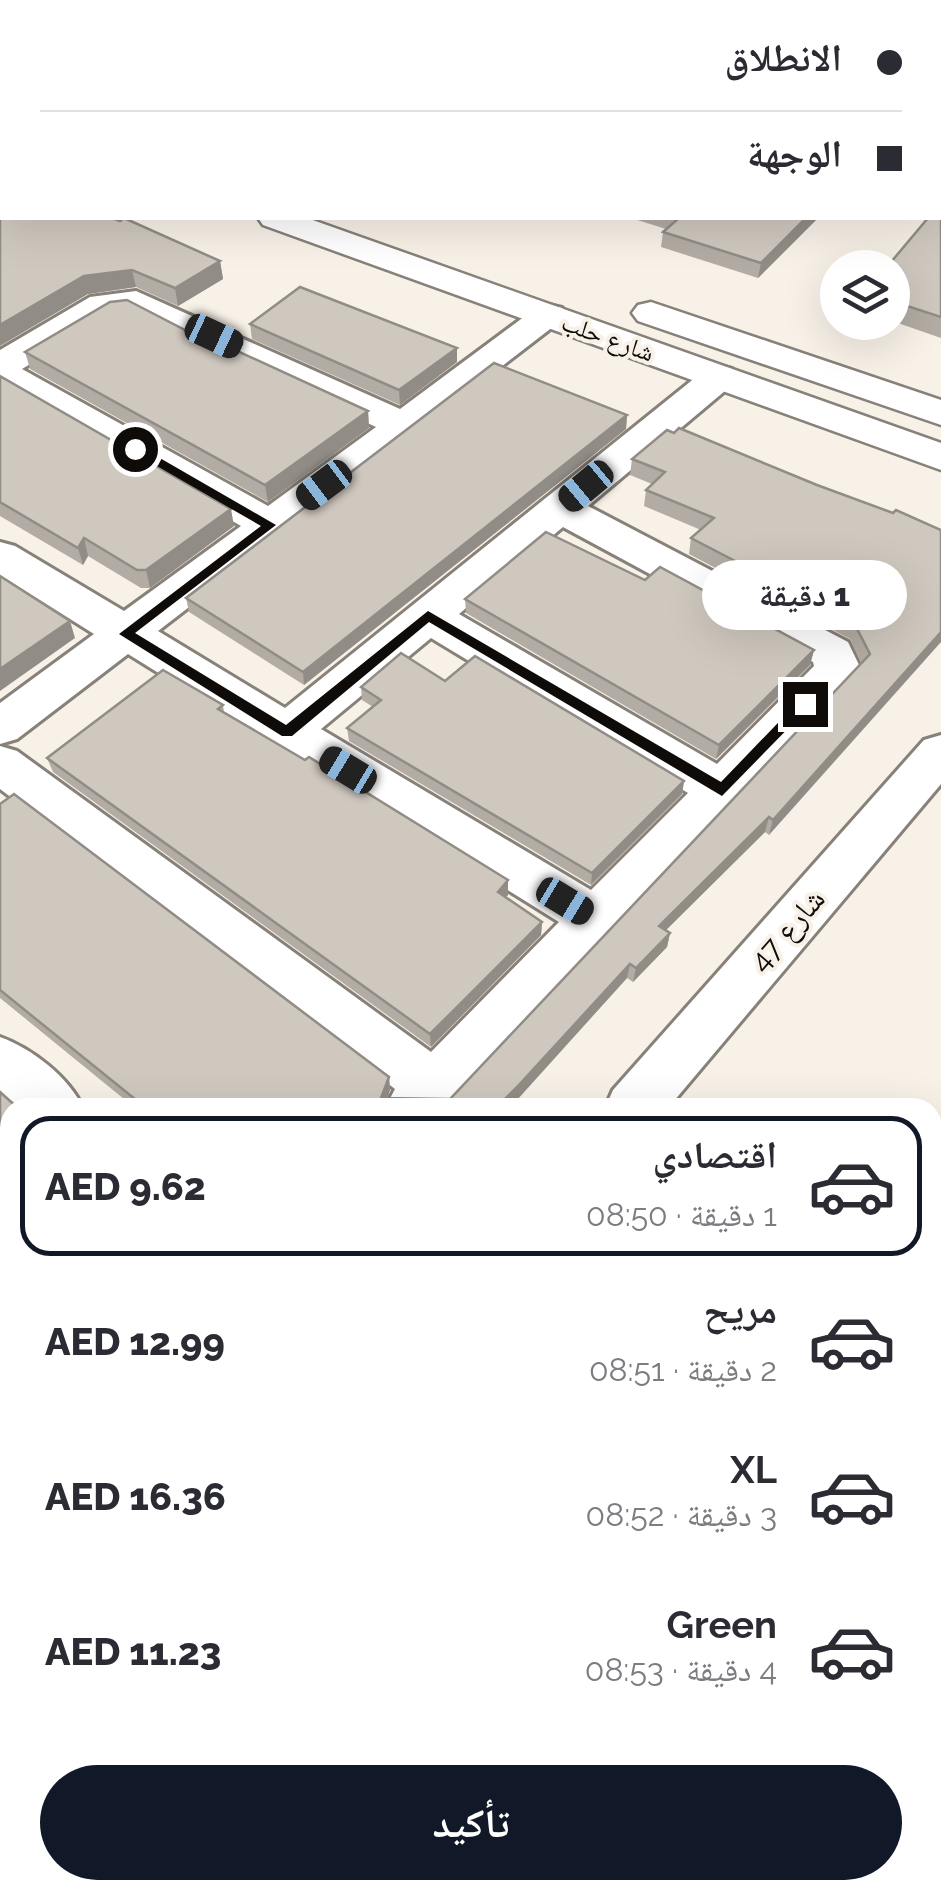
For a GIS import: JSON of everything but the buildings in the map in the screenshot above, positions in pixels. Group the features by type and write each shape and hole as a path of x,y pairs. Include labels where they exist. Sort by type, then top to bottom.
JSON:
{"street":[{"name":"شارع حلب","path":"282,220 941,457"},
{"path":"383,220 452,244"},
{"path":"270,525 0,369 103,305 136,302 404,425"},
{"name":"شارع حلب","path":"620,302 941,414"},
{"path":"0,727 550,316"},
{"path":"287,732 719,377"},
{"path":"0,764 424,1097 833,675 838,661 823,648 560,508"},
{"path":"0,556 596,920"},
{"path":"428,616 722,790"},
{"name":"شارع 47","path":"642,1098 941,752"},
{"path":"0,1061 44,1098"}],"route":[{"path":"135,449 270,525 126,634 287,732 428,616 722,790 805,704"}]}
